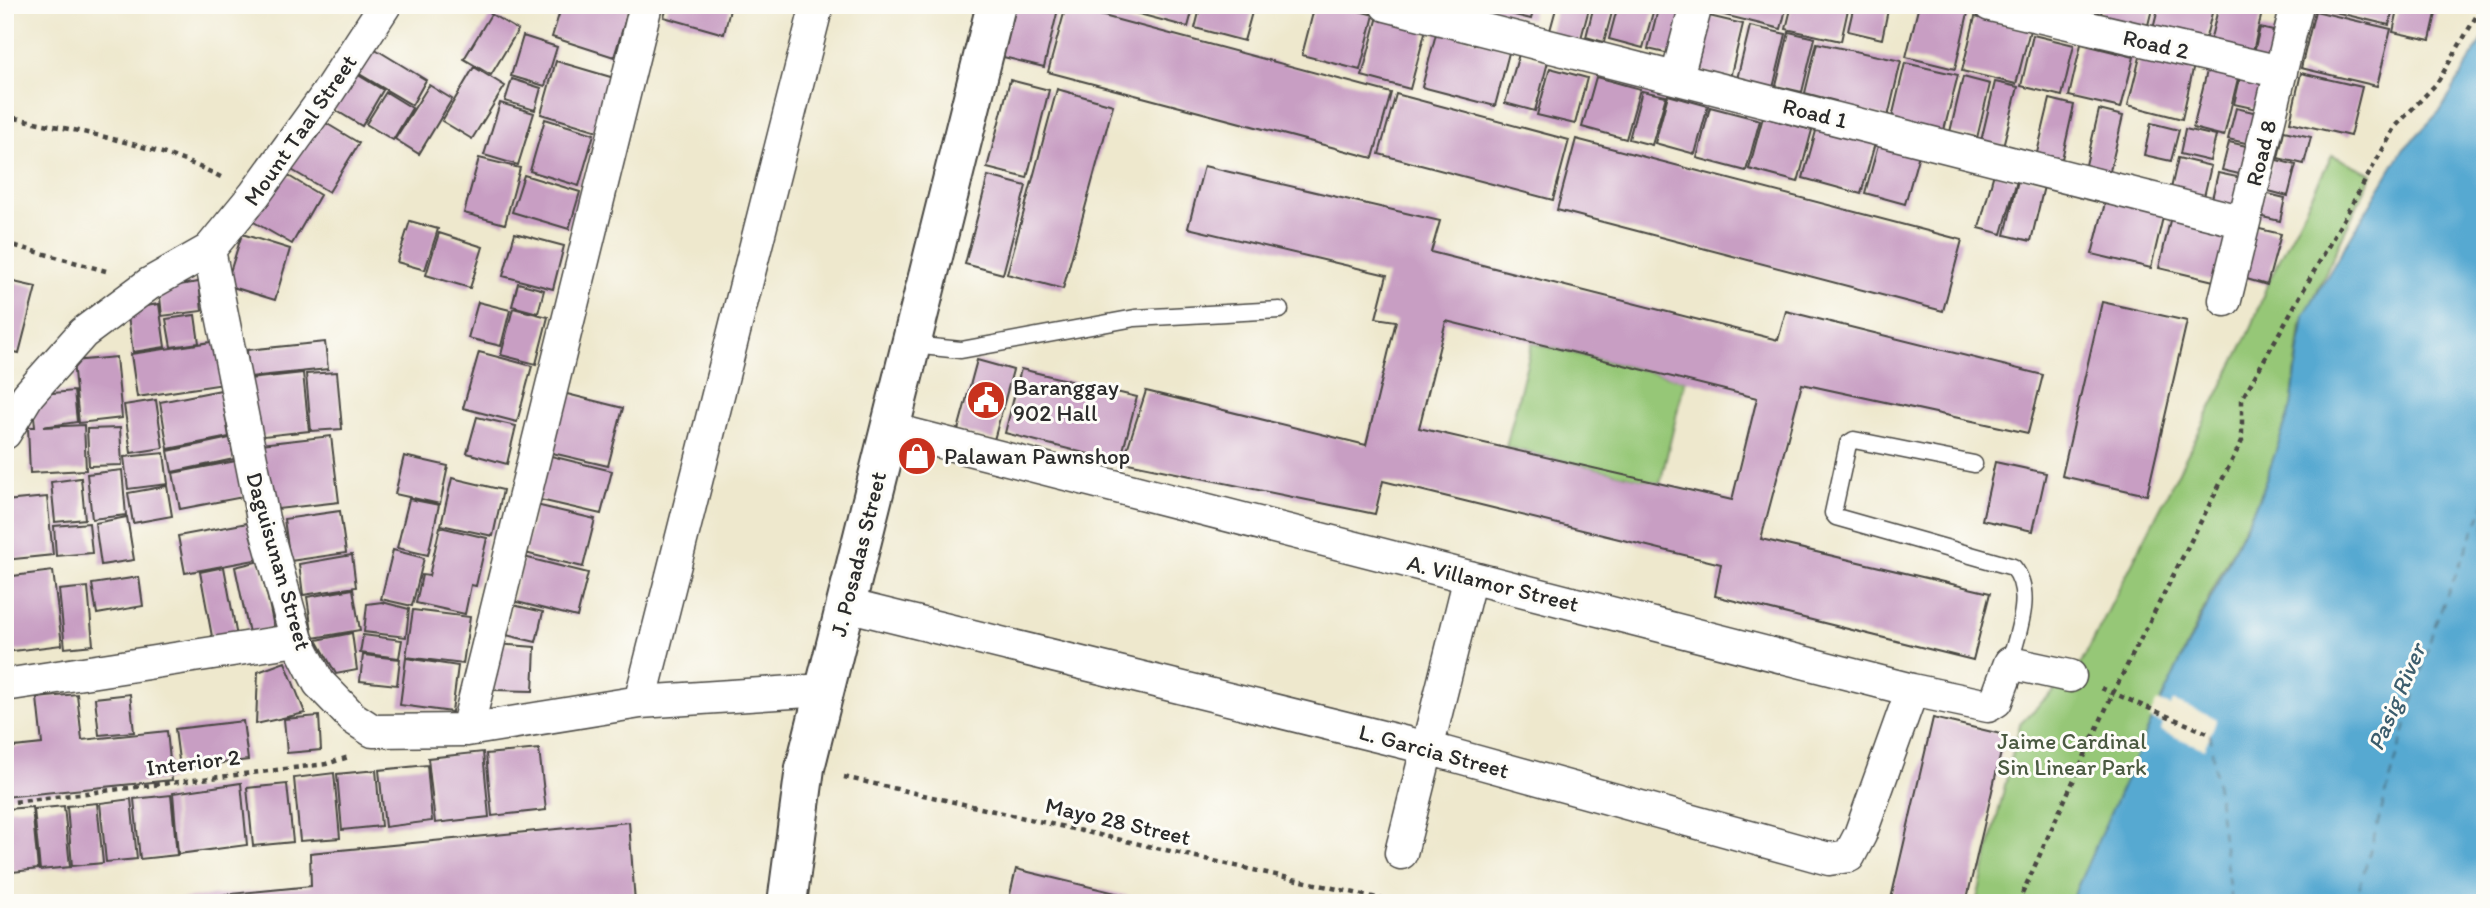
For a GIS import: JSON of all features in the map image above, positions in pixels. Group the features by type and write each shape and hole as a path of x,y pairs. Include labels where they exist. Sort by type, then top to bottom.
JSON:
{"street":[{"name":"Mount Taal Street","path":"209,250 255,194 385,5"},
{"path":"467,730 646,5"},
{"path":"640,702 817,5"},
{"name":"J. Posadas Street","path":"787,903 804,768 996,5"},
{"name":"Road 1","path":"1386,5 2244,222"},
{"path":"1677,77 1696,5"},
{"name":"Road 2","path":"1990,5 2281,72"},
{"name":"Road 8","path":"2225,300 2297,5"},
{"path":"5,433 28,396 83,333 149,284 209,250"},
{"name":"Daguisunan Street","path":"209,250 263,519 297,640 319,683 353,718 373,731"},
{"name":"A. Villamor Street","path":"890,429 1912,690 1988,706 1996,701 2010,663"},
{"path":"1401,853 1470,577"},
{"name":"L. Garcia Street","path":"846,605 1427,748 1829,859 1849,856 1860,835 1912,690"},
{"path":"5,685 297,640"},
{"path":"2010,663 2070,676"},
{"path":"373,731 467,730 640,702 824,690"}],"lane":[{"path":"910,345 961,350 1135,318 1280,310"},
{"path":"1974,464 1854,440 1848,444 1833,513 1836,517 2013,567 2022,578 2024,604 2010,663"}],"path":[{"path":"2018,903 2113,693 2242,441 2242,399 2396,126 2437,83 2483,5"},
{"path":"5,116 136,143 185,159 255,194"},
{"path":"5,243 57,255 149,284"},
{"path":"2070,676 2210,734"},
{"name":"Interior 2","path":"5,803 327,764 353,755 373,731"},
{"name":"Mayo 28 Street","path":"842,776 1399,903"}],"green space":[{"name":"Jaime Cardinal Sin Linear Park","path":"2332,155 2372,174 2301,325 2291,407 2261,494 2211,593 2070,903 1976,903 2020,724 2082,662 2251,329 2267,285"},
{"path":"1532,343 1685,380 1660,484 1506,447"}],"water":[{"name":"Pasig River","path":"2485,34 2485,903 2070,903 2152,720 2261,494 2291,407 2304,315 2402,151 2441,110"}],"pier":[{"path":"2157,701 2171,706 2173,701 2217,719 2204,749 2161,731 2163,724 2149,718"}],"building":[{"path":"562,5 630,5 614,57 552,37"},
{"path":"668,5 731,5 724,34 664,17"},
{"path":"1007,5 1059,5 1044,67 995,55"},
{"path":"1092,5 1119,5 1117,13"},
{"path":"1125,5 1194,5 1188,27 1124,10"},
{"path":"1201,5 1254,5 1244,41 1195,28"},
{"path":"1315,5 1337,5 1374,15 1360,70 1302,55"},
{"path":"1471,5 1492,5 1488,17 1469,11"},
{"path":"1495,5 1535,5 1531,19 1494,10"},
{"path":"1557,5 1590,5 1580,42 1549,34"},
{"path":"1594,5 1614,5 1604,42 1586,37"},
{"path":"1618,5 1655,5 1643,48 1609,39"},
{"path":"1659,5 1686,9 1674,55 1648,49"},
{"path":"1713,5 1787,5 1781,29 1712,12"},
{"path":"1792,5 1849,5 1841,41 1786,29"},
{"path":"1854,5 1889,5 1882,39 1848,31"},
{"path":"1919,5 1936,5 1968,13 1955,69 1906,57"},
{"path":"2065,5 2099,5 2094,25 2062,17"},
{"path":"2103,5 2153,5 2145,37 2098,27"},
{"path":"2159,5 2214,5 2203,49 2151,37"},
{"path":"2219,5 2262,12 2251,60 2208,50"},
{"path":"2323,5 2394,5 2389,25 2322,9"},
{"path":"2399,5 2438,5 2430,40 2393,32"},
{"path":"1066,6 1391,93 1373,158 1048,72"},
{"path":"2315,11 2391,29 2377,86 2301,68"},
{"path":"491,14 518,30 491,75 464,59"},
{"path":"1378,16 1426,29 1410,89 1362,76"},
{"path":"1709,16 1743,24 1730,78 1696,70"},
{"path":"1975,17 2030,30 2016,84 1962,71"},
{"path":"1750,26 1786,34 1773,88 1737,79"},
{"path":"2260,28 2282,33 2275,65 2252,60"},
{"path":"1437,30 1510,49 1495,106 1422,87"},
{"path":"1789,32 1815,38 1802,92 1776,86"},
{"path":"2033,35 2074,45 2062,96 2021,86"},
{"path":"523,36 557,47 545,86 511,76"},
{"path":"1817,43 1901,61 1888,117 1836,105 1836,101 1805,93"},
{"path":"2081,44 2134,57 2121,108 2069,96"},
{"path":"372,47 426,80 412,105 356,72"},
{"path":"2141,53 2194,65 2182,119 2128,105"},
{"path":"1519,54 1548,62 1535,111 1505,103"},
{"path":"556,61 614,78 598,131 541,114"},
{"path":"1905,63 1958,75 1943,134 1891,122"},
{"path":"474,67 505,86 472,139 442,121"},
{"path":"2208,67 2239,74 2224,136 2193,128"},
{"path":"1550,68 1587,78 1575,124 1537,115"},
{"path":"353,72 383,90 362,126 332,108"},
{"path":"2301,73 2362,87 2350,136 2290,122"},
{"path":"2241,74 2273,81 2266,111 2234,104"},
{"path":"1596,77 1640,89 1626,139 1582,127"},
{"path":"1963,77 1990,84 1977,138 1950,132"},
{"path":"512,79 541,88 535,110 505,101"},
{"path":"1010,80 1049,90 1027,178 987,168"},
{"path":"1995,82 2018,87 2003,146 1981,141"},
{"path":"429,85 452,99 419,154 395,139"},
{"path":"1057,89 1113,105 1063,289 1007,274"},
{"path":"1642,91 1666,96 1652,145 1629,139"},
{"path":"386,92 412,108 393,140 366,124"},
{"path":"1396,94 1569,140 1553,200 1379,154"},
{"path":"1668,95 1708,106 1695,154 1655,143"},
{"path":"2050,99 2074,105 2062,159 2037,153"},
{"path":"500,103 534,113 518,165 484,155"},
{"path":"1710,107 1760,120 1746,171 1697,158"},
{"path":"2236,108 2266,115 2259,146 2228,139"},
{"path":"2099,110 2123,116 2109,175 2085,169"},
{"path":"1763,117 1812,130 1798,182 1749,169"},
{"path":"319,119 359,143 329,192 290,169"},
{"path":"545,119 594,134 579,186 530,171"},
{"path":"1819,120 1877,136 1861,194 1803,178"},
{"path":"2151,123 2179,130 2171,161 2144,155"},
{"path":"2185,129 2216,136 2210,161 2180,154"},
{"path":"2284,131 2311,137 2304,164 2278,158"},
{"path":"1881,135 1921,147 1905,204 1865,193"},
{"path":"1576,139 1962,240 1943,311 1557,210"},
{"path":"2229,142 2259,149 2252,177 2222,170"},
{"path":"479,158 520,168 505,224 464,213"},
{"path":"2178,158 2211,166 2203,201 2170,193"},
{"path":"2273,159 2296,165 2288,196 2265,190"},
{"path":"1204,166 1440,221 1431,252 1778,340 1786,311 2043,375 2028,433 1802,384 1761,539 1990,593 1973,660 1715,596 1721,564 1383,481 1375,514 1123,462 1146,391 1366,445 1396,321 1376,318 1387,275 1188,228","holes":["1446,321 1757,398 1732,500 1419,428"]},
{"path":"282,172 320,195 292,244 252,221"},
{"path":"1994,173 2017,180 2002,234 1979,228"},
{"path":"2218,173 2251,180 2244,211 2211,203"},
{"path":"524,175 580,192 569,229 512,212"},
{"path":"988,176 1026,186 1003,274 965,264"},
{"path":"2019,176 2045,182 2031,241 2005,235"},
{"path":"2264,193 2285,198 2280,221 2258,216"},
{"path":"2106,199 2164,213 2151,268 2092,254"},
{"path":"2171,216 2231,230 2218,282 2159,268"},
{"path":"410,221 438,229 425,270 397,262"},
{"path":"2251,227 2281,234 2267,285 2240,277"},
{"path":"439,233 483,247 470,288 426,275"},
{"path":"515,233 564,246 553,289 503,276"},
{"path":"242,234 290,249 275,300 226,285"},
{"path":"5,280 36,287 19,353 5,350"},
{"path":"199,282 202,311 162,316 159,288"},
{"path":"518,283 544,290 538,313 512,306"},
{"path":"478,302 510,310 501,346 468,338"},
{"path":"2102,302 2187,321 2147,495 2062,476"},
{"path":"159,304 165,347 133,352 127,309"},
{"path":"513,308 548,317 536,364 501,355"},
{"path":"195,315 199,343 171,347 166,319"},
{"path":"218,341 224,384 137,397 131,354"},
{"path":"325,342 328,369 249,377 247,350"},
{"path":"479,352 532,366 517,422 463,408"},
{"path":"116,357 122,418 79,423 73,361"},
{"name":"Baranggay 902 Hall","path":"977,360 1013,370 994,440 958,430"},
{"path":"1021,369 1137,397 1120,462 1005,433"},
{"path":"337,372 342,429 311,431 306,374"},
{"path":"303,373 309,431 255,437 249,379"},
{"path":"221,390 229,437 168,449 160,402"},
{"path":"74,391 77,422 43,427 84,425 86,470 30,473 28,427 35,427 32,395"},
{"path":"563,393 623,408 608,466 548,452"},
{"path":"156,400 163,448 131,453 124,405"},
{"path":"477,417 516,426 507,464 467,453"},
{"path":"120,428 122,465 89,466 87,429"},
{"path":"331,436 339,502 269,510 261,444"},
{"path":"230,438 234,459 172,472 168,451"},
{"path":"164,453 168,484 128,489 124,457"},
{"path":"547,455 612,471 601,514 536,499"},
{"path":"404,456 448,466 440,504 395,494"},
{"path":"236,461 243,497 180,509 173,473"},
{"path":"1995,462 2046,473 2033,531 1982,520"},
{"path":"122,470 126,515 92,519 87,474"},
{"path":"81,478 85,519 55,522 51,482"},
{"path":"452,478 503,490 493,536 441,525"},
{"path":"167,486 172,516 133,523 128,493"},
{"path":"47,497 53,555 5,560 5,501"},
{"path":"409,499 439,505 428,555 397,548"},
{"path":"536,505 595,519 583,567 525,553"},
{"path":"340,511 346,553 290,561 284,519"},
{"path":"127,517 134,560 101,565 95,523"},
{"path":"253,522 260,559 185,573 178,536"},
{"path":"89,523 92,553 56,556 54,526"},
{"path":"440,527 487,538 476,586 471,585 465,614 416,603 422,575 429,576"},
{"path":"393,550 424,558 412,606 381,599"},
{"path":"352,555 356,587 303,595 299,564"},
{"path":"524,557 588,573 577,617 513,601"},
{"path":"260,561 274,627 249,633 235,567"},
{"path":"224,567 237,637 213,642 200,572"},
{"path":"53,571 62,645 5,652 5,577"},
{"path":"139,577 143,606 97,614 92,584"},
{"path":"88,587 93,645 65,648 59,590"},
{"path":"353,589 360,630 313,638 307,597"},
{"path":"382,602 409,609 406,637 364,632 367,604"},
{"path":"513,605 543,612 536,642 506,635"},
{"path":"413,610 470,617 463,664 406,657"},
{"path":"352,633 357,670 336,674 317,640"},
{"path":"363,635 402,640 399,658 360,653"},
{"path":"497,644 535,647 533,691 494,690"},
{"path":"363,655 400,659 397,685 360,681"},
{"path":"406,658 458,666 452,712 400,705"},
{"path":"285,662 305,713 256,724 258,672"},
{"path":"77,694 82,740 167,731 172,780 5,797 5,748 42,744 37,698"},
{"path":"130,694 134,732 99,735 95,698"},
{"path":"319,716 321,750 287,753 284,719"},
{"path":"1933,718 2005,735 1966,903 1890,903"},
{"path":"243,721 248,760 180,768 175,729"},
{"path":"539,749 546,810 492,816 486,754"},
{"path":"483,752 489,817 435,823 428,758"},
{"path":"427,765 432,821 385,827 379,770"},
{"path":"376,770 381,826 342,830 337,774"},
{"path":"334,773 340,838 300,841 294,778"},
{"path":"241,783 247,845 178,854 173,793"},
{"path":"287,784 293,842 253,846 247,788"},
{"path":"171,795 177,855 140,859 134,799"},
{"path":"131,799 137,859 106,862 100,803"},
{"path":"97,803 103,863 72,866 67,806"},
{"path":"64,806 70,867 40,870 34,809"},
{"path":"32,807 38,869 13,872 6,809"},
{"path":"629,822 635,903 139,903 311,886 310,853"},
{"path":"5,839 10,871 5,871"},
{"path":"1016,869 1153,902 1153,903 1008,903"}],"ferry route":[{"path":"2355,903 2434,627 2485,503"},
{"path":"2210,734 2231,903"}],"place":[{"name":"Baranggay 902 Hall","path":"986,400"},
{"name":"Palawan Pawnshop","path":"917,456"}]}
